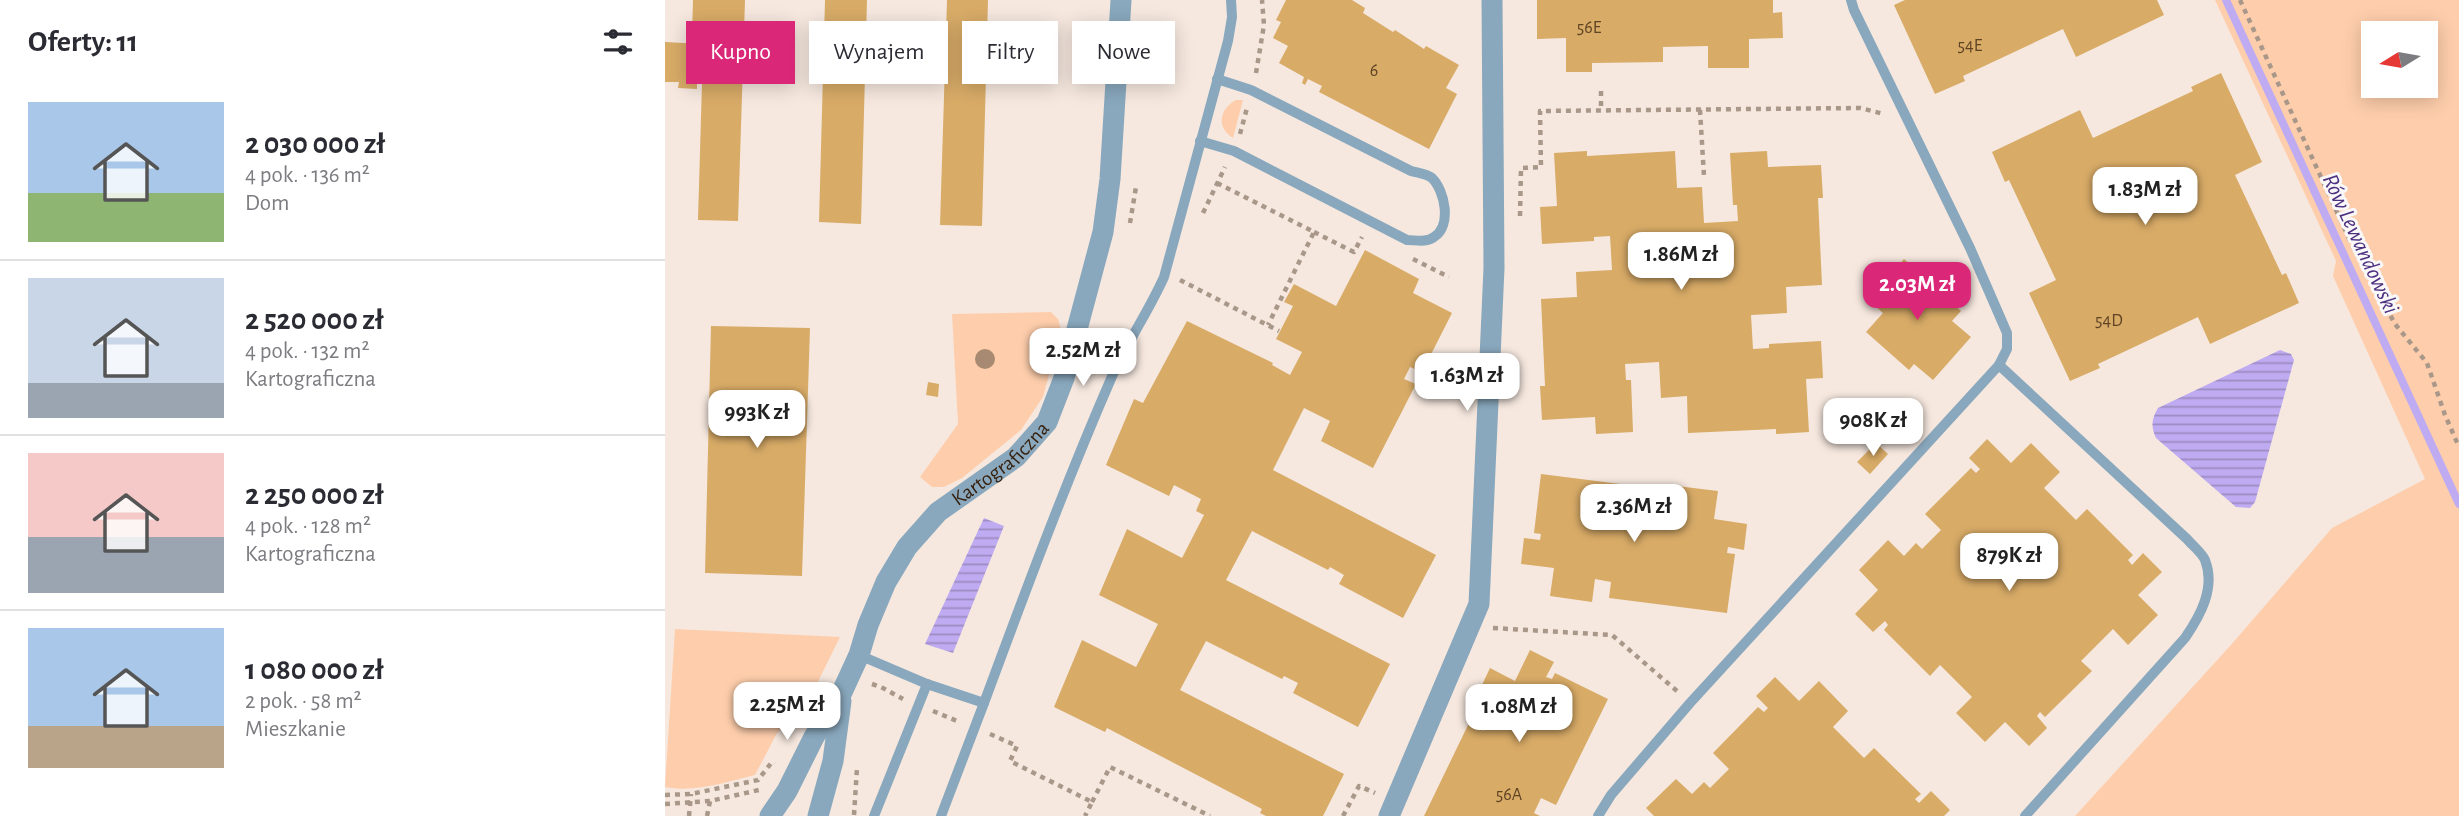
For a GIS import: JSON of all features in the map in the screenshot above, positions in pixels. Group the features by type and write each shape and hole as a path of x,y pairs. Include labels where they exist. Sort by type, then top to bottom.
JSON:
{"street":[{"name":"Kartograficzna","path":"770,816 787,791 814,737 842,692 859,655 877,602 907,547 938,512 1016,457 1047,422 1064,378 1103,232 1110,179 1121,0"},
{"path":"1389,816 1479,604 1495,268 1492,0"},
{"name":"Kartograficzna","path":"816,811 832,761 842,692"}],"lane":[{"path":"941,816 1022,601 1111,378 1152,306 1164,277 1232,18 1231,0"},
{"path":"1598,816 1611,795 1690,703 1999,365 2007,349 2007,333 1970,248 1851,0"},
{"path":"1200,141 1234,150 1407,240 1426,241 1436,237 1442,229 1444,201 1441,189 1430,176 1411,171 1251,90 1217,79"},
{"path":"1999,365 2187,539 2204,560 2208,586 2200,615 2185,638 2025,816"},
{"path":"859,655 927,684 984,703"},
{"path":"874,816 927,684"}],"path":[{"path":"2239,0 2352,245 2395,324 2427,363 2459,447"},
{"path":"1601,91 1601,110"},
{"path":"1520,221 1521,168 1541,167 1541,111 1860,108 1907,119"},
{"path":"1700,110 1705,176"},
{"path":"1217,183 1354,252 1363,234"},
{"path":"1268,325 1314,232"},
{"path":"1412,259 1449,278"},
{"path":"1491,628 1612,635 1690,703"},
{"path":"990,734 1017,746 1010,761 1092,802"},
{"path":"1085,816 1110,767 1210,816"},
{"path":"689,816 691,794"},
{"path":"854,816 855,798"},
{"path":"708,816 710,802"}],"shaded area":[{"path":"2215,0 2459,0 2459,816 2075,816 2230,646 2332,528 2425,479 2333,276 2336,261"},
{"path":"1236,100 1243,100 1233,138 1224,129 1222,119 1226,108"},
{"path":"1051,312 1058,319 1061,330 1043,397 1021,430 962,478 944,487 932,487 920,477 958,424 952,314"},
{"path":"2280,350 2291,354 2294,360 2255,502 2250,508 2236,507 2156,438 2153,420 2158,408"},
{"path":"984,518 1004,526 953,653 925,644"},
{"path":"675,629 840,637 808,702 777,733 755,775 699,788 665,787"}],"building":[{"path":"693,0 745,0 744,21 692,21"},
{"path":"825,0 867,0 866,21 824,21"},
{"path":"947,0 988,0 987,21 962,21 962,84 986,84 982,226 940,225 944,84 948,84"},
{"path":"1286,0 1352,0 1365,8 1363,13 1393,32 1395,30 1424,49 1426,46 1459,65 1446,88 1457,94 1429,149 1319,92 1322,86 1308,79 1305,85 1302,83 1304,77 1279,63 1288,46 1273,38 1281,22 1276,20"},
{"path":"1537,0 1773,0 1773,13 1782,12 1783,38 1749,39 1749,68 1708,68 1708,46 1663,47 1663,62 1592,63 1592,72 1566,72 1566,38 1537,39"},
{"path":"1905,0 2157,0 2164,15 2076,57 2063,29 1963,76 1965,81 1935,94 1894,5"},
{"path":"665,42 686,43 686,84 697,84 697,89 678,88 679,82 665,82"},
{"path":"2221,73 2262,162 2235,175 2282,275 2286,273 2299,303 2210,344 2198,317 2098,364 2100,368 2070,381 2029,293 2056,280 2009,180 2005,182 1992,152 2080,110 2093,138 2193,91 2191,87"},
{"path":"702,84 742,84 738,221 698,220"},
{"path":"823,84 865,84 861,224 819,222"},
{"path":"1587,151 1587,156 1675,151 1677,188 1702,187 1704,223 1738,221 1737,205 1733,205 1730,153 1767,151 1768,167 1821,165 1823,198 1818,198 1822,285 1786,287 1787,313 1751,315 1753,349 1769,348 1769,344 1821,341 1823,378 1806,379 1809,432 1776,434 1776,429 1688,433 1687,396 1661,398 1659,362 1625,364 1626,380 1631,380 1633,432 1596,434 1595,417 1542,420 1540,386 1545,386 1541,299 1577,297 1576,272 1612,270 1610,236 1594,237 1594,241 1542,244 1540,207 1557,206 1554,153"},
{"path":"1365,250 1419,279 1413,293 1452,313 1422,372 1410,367 1404,379 1416,384 1373,468 1321,441 1330,421 1304,408 1273,470 1436,555 1403,618 1339,584 1344,575 1330,567 1328,570 1252,531 1226,580 1390,664 1358,727 1293,693 1298,683 1284,676 1282,679 1206,641 1180,690 1344,774 1323,816 1266,816 1260,813 1262,809 1107,728 1105,732 1054,707 1082,640 1136,667 1158,624 1099,595 1127,529 1182,558 1204,515 1196,511 1201,499 1174,485 1169,496 1106,465 1134,399 1143,403 1187,321 1273,363 1272,365 1290,375 1302,352 1276,339 1293,306 1284,302 1294,284 1336,306"},
{"path":"1904,259 1961,311 1952,321 1971,337 1933,380 1914,364 1909,370 1866,332 1883,313 1875,306 1879,301 1872,295"},
{"path":"711,326 810,328 802,576 705,573"},
{"path":"928,382 939,384 938,397 926,395"},
{"path":"1987,439 2011,463 2031,443 2060,472 2044,488 2076,520 2087,509 2133,555 2128,560 2132,565 2143,553 2162,572 2138,595 2158,615 2128,645 2113,629 2081,661 2092,671 2045,717 2040,712 2037,716 2047,728 2029,746 2005,722 1985,742 1956,713 1972,697 1940,665 1930,676 1884,630 1888,625 1885,621 1873,632 1855,614 1878,590 1859,570 1888,540 1904,556 1916,543 1922,549 1941,530 1925,514 1971,468 1976,473 1980,469 1969,458"},
{"path":"1876,443 1888,454 1870,474 1857,462"},
{"path":"1541,474 1660,489 1657,506 1674,508 1677,486 1718,491 1714,519 1747,524 1744,550 1728,547 1727,553 1735,554 1727,613 1609,598 1611,582 1595,579 1592,602 1550,596 1554,568 1521,564 1524,538 1540,540 1541,534 1534,533"},
{"path":"1530,650 1554,662 1546,677 1552,679 1555,673 1608,699 1556,805 1541,798 1534,813 1540,816 1424,816 1469,723 1484,731 1492,715 1472,706 1490,668 1515,681"},
{"path":"1775,677 1799,701 1819,681 1848,711 1833,727 1864,758 1874,748 1921,794 1915,799 1919,803 1931,791 1950,810 1944,816 1654,816 1646,808 1676,779 1692,794 1704,782 1710,788 1729,769 1713,753 1758,707 1764,712 1768,708 1756,696"}],"waterway":[{"name":"Rów Lewandowski","path":"2226,0 2459,504"}]}
